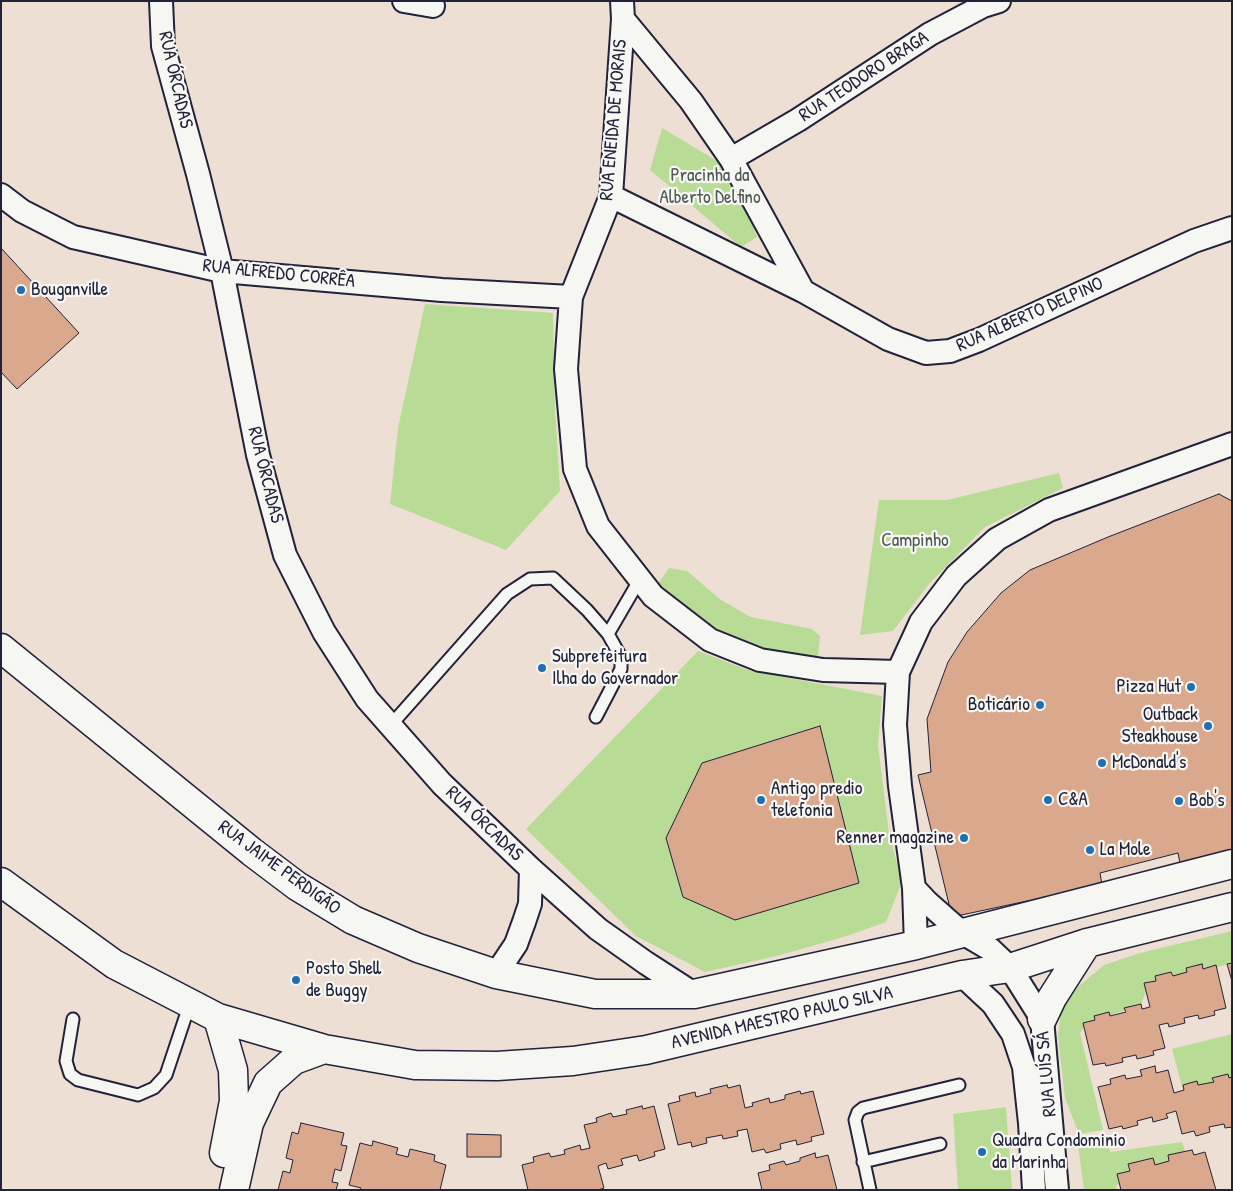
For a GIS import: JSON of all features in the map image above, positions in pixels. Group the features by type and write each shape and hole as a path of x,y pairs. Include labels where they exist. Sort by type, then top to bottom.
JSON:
{"main road":[{"name":"RUA JAIME PERDIGÃO","path":"1,648 252,852 298,886 353,920 418,948 496,974 594,994 694,994"},
{"path":"694,994 916,944 1232,864"},
{"name":"AVENIDA MAESTRO PAULO SILVA","path":"1,882 114,964 218,1018 324,1049 415,1065 497,1066 573,1061 646,1050 962,976 1010,968 1087,943 1232,907"},
{"path":"1042,1020 1052,998 1087,943"},
{"path":"218,1018 233,1070 234,1101 218,1190"},
{"path":"234,1190 249,1124 268,1083 294,1060 324,1049"}],"street":[{"name":"RUA ÓRCADAS","path":"161,1 163,46 222,271 258,455 285,555 324,632 367,700 442,784 531,869 598,929 694,994"},
{"path":"404,1 433,6"},
{"name":"RUA TEODORO BRAGA","path":"731,159 798,120 930,34 983,6 1000,1"},
{"path":"622,10 691,100 731,159 803,291"},
{"name":"RUA ENEIDA DE MORAIS","path":"622,10 611,196 571,297 566,369 575,469 598,526 653,596 710,640 760,660 823,670 898,672"},
{"name":"RUA ALFREDO CORRÊA","path":"1,195 22,211 73,237 222,271 442,290 571,297"},
{"name":"RUA ALBERTO DELPINO","path":"611,196 803,291 888,339 926,353 950,351 979,340 1194,241 1232,228"},
{"path":"916,944 914,888 900,786 895,725 898,672 922,622 956,576 997,539 1049,510 1232,444"},
{"name":"RUA ÓRCADAS","path":"496,974 516,944 530,904 531,869"},
{"path":"914,888 961,932"},
{"name":"RUA LUÍS SÁ","path":"961,932 990,949 1010,968 1042,1020 1057,1190"},
{"name":"RUA LUÍS SÁ","path":"962,976 992,1004 1013,1034 1024,1067 1034,1190"}],"lane":[{"path":"390,726 507,594 530,579 553,578 587,610 608,634 621,657 621,669 596,717"},
{"path":"608,634 640,579"},
{"path":"73,1019 66,1061 70,1074 78,1080 138,1095 154,1088 166,1074 190,1003"},
{"path":"870,1190 855,1120 858,1112 863,1108 959,1085"},
{"path":"863,1162 940,1144"}],"green space":[{"name":"Pracinha da Alberto Delfino","path":"662,128 732,170 757,237 741,247 650,170"},
{"path":"425,304 553,313 555,409 560,491 506,550 390,504 398,428"},
{"name":"Campinho","path":"1059,473 1063,488 985,527 929,584 893,631 860,635 879,500 947,500"},
{"path":"669,568 687,571 721,600 751,617 812,629 820,636 818,657 803,660 755,647 712,628 666,595 658,584"},
{"path":"698,651 748,670 882,696 878,745 889,833 902,882 886,922 847,936 777,956 705,972 636,936 526,829"},
{"path":"1232,931 1232,963 1147,987 1141,1005 1087,1023 1080,1033 1103,1130 1079,1134 1065,1098 1058,1037 1061,1008 1079,986 1104,965 1140,953"},
{"path":"1232,1034 1232,1081 1184,1094 1172,1049"},
{"name":"Quadra Condominio da Marinha","path":"1006,1107 1012,1190 958,1190 953,1114"},
{"path":"1108,1141 1110,1152 1182,1142 1188,1161 1116,1185 1117,1190 1084,1190 1078,1145"}],"building":[{"name":"Bouganville","path":"1,248 79,333 17,389 1,372"},
{"path":"1219,494 1232,501 1232,851 1180,863 1178,853 1100,873 1102,885 952,917 918,775 931,772 927,719 948,662 967,632 1001,593 1030,570 1108,537"},
{"name":"Antigo predio telefonia","path":"820,726 859,883 735,920 683,897 666,838 702,763"},
{"path":"1232,963 1232,981 1227,964"},
{"path":"1202,964 1203,969 1216,965 1226,1008 1214,1011 1215,1015 1199,1019 1198,1015 1184,1018 1185,1023 1169,1027 1168,1023 1159,1025 1165,1048 1153,1051 1154,1055 1137,1059 1136,1055 1122,1058 1123,1062 1106,1066 1105,1063 1093,1065 1083,1023 1095,1020 1094,1016 1109,1012 1110,1016 1126,1012 1124,1008 1141,1004 1142,1009 1150,1007 1144,983 1156,981 1155,976 1171,972 1173,976 1187,972 1186,968"},
{"path":"1155,1066 1156,1073 1168,1070 1174,1093 1184,1090 1183,1085 1197,1081 1198,1085 1214,1082 1212,1078 1228,1074 1229,1078 1232,1077 1232,1127 1225,1128 1224,1124 1209,1127 1210,1132 1196,1136 1194,1131 1182,1134 1176,1111 1166,1114 1168,1118 1153,1122 1152,1117 1137,1121 1138,1125 1123,1129 1122,1126 1109,1129 1098,1087 1111,1084 1110,1079 1125,1075 1126,1079 1142,1076 1140,1070"},
{"path":"727,1085 728,1088 740,1085 745,1108 753,1106 752,1103 769,1098 770,1103 785,1099 785,1095 800,1091 801,1094 813,1091 824,1134 811,1137 812,1141 797,1145 796,1140 780,1144 781,1149 766,1153 764,1149 752,1152 747,1129 737,1131 738,1136 723,1139 722,1135 706,1138 707,1143 692,1147 691,1142 678,1145 668,1104 680,1101 679,1096 695,1092 696,1097 711,1093 710,1089"},
{"path":"642,1106 643,1109 654,1106 665,1149 654,1152 655,1156 639,1161 637,1155 621,1159 623,1165 608,1169 606,1163 598,1166 604,1188 598,1190 528,1190 522,1165 534,1162 533,1157 549,1153 551,1157 565,1154 564,1150 580,1145 581,1150 590,1148 584,1125 597,1122 596,1118 611,1113 613,1117 627,1114 626,1110"},
{"path":"301,1123 344,1133 341,1145 347,1146 341,1171 335,1169 332,1182 338,1183 336,1190 278,1190 283,1171 290,1173 293,1160 286,1158 292,1132 298,1134"},
{"path":"467,1134 501,1135 501,1157 467,1157"},
{"path":"373,1141 398,1148 396,1154 408,1157 410,1149 435,1155 434,1161 446,1165 440,1190 361,1190 361,1188 349,1185 360,1143 372,1146"},
{"path":"1192,1150 1194,1155 1205,1152 1216,1190 1121,1190 1117,1174 1130,1171 1128,1164 1153,1158 1155,1165 1169,1161 1168,1155"},
{"path":"815,1153 816,1158 828,1155 837,1190 762,1190 758,1173 770,1170 769,1165 784,1161 786,1165 800,1161 800,1158"}],"place":[{"name":"Bouganville","path":"21,290"},
{"name":"Subprefeitura Ilha do Governador","path":"542,668"},
{"name":"Pizza Hut","path":"1191,687"},
{"name":"Boticário","path":"1040,705"},
{"name":"Outback Steakhouse","path":"1208,726"},
{"name":"McDonald's","path":"1102,763"},
{"name":"Antigo predio telefonia","path":"761,800"},
{"name":"C&A","path":"1048,800"},
{"name":"Bob's","path":"1179,801"},
{"name":"Renner magazine","path":"964,838"},
{"name":"La Mole","path":"1090,850"},
{"name":"Posto Shell de Buggy","path":"296,980"},
{"name":"Quadra Condominio da Marinha","path":"982,1152"}]}
